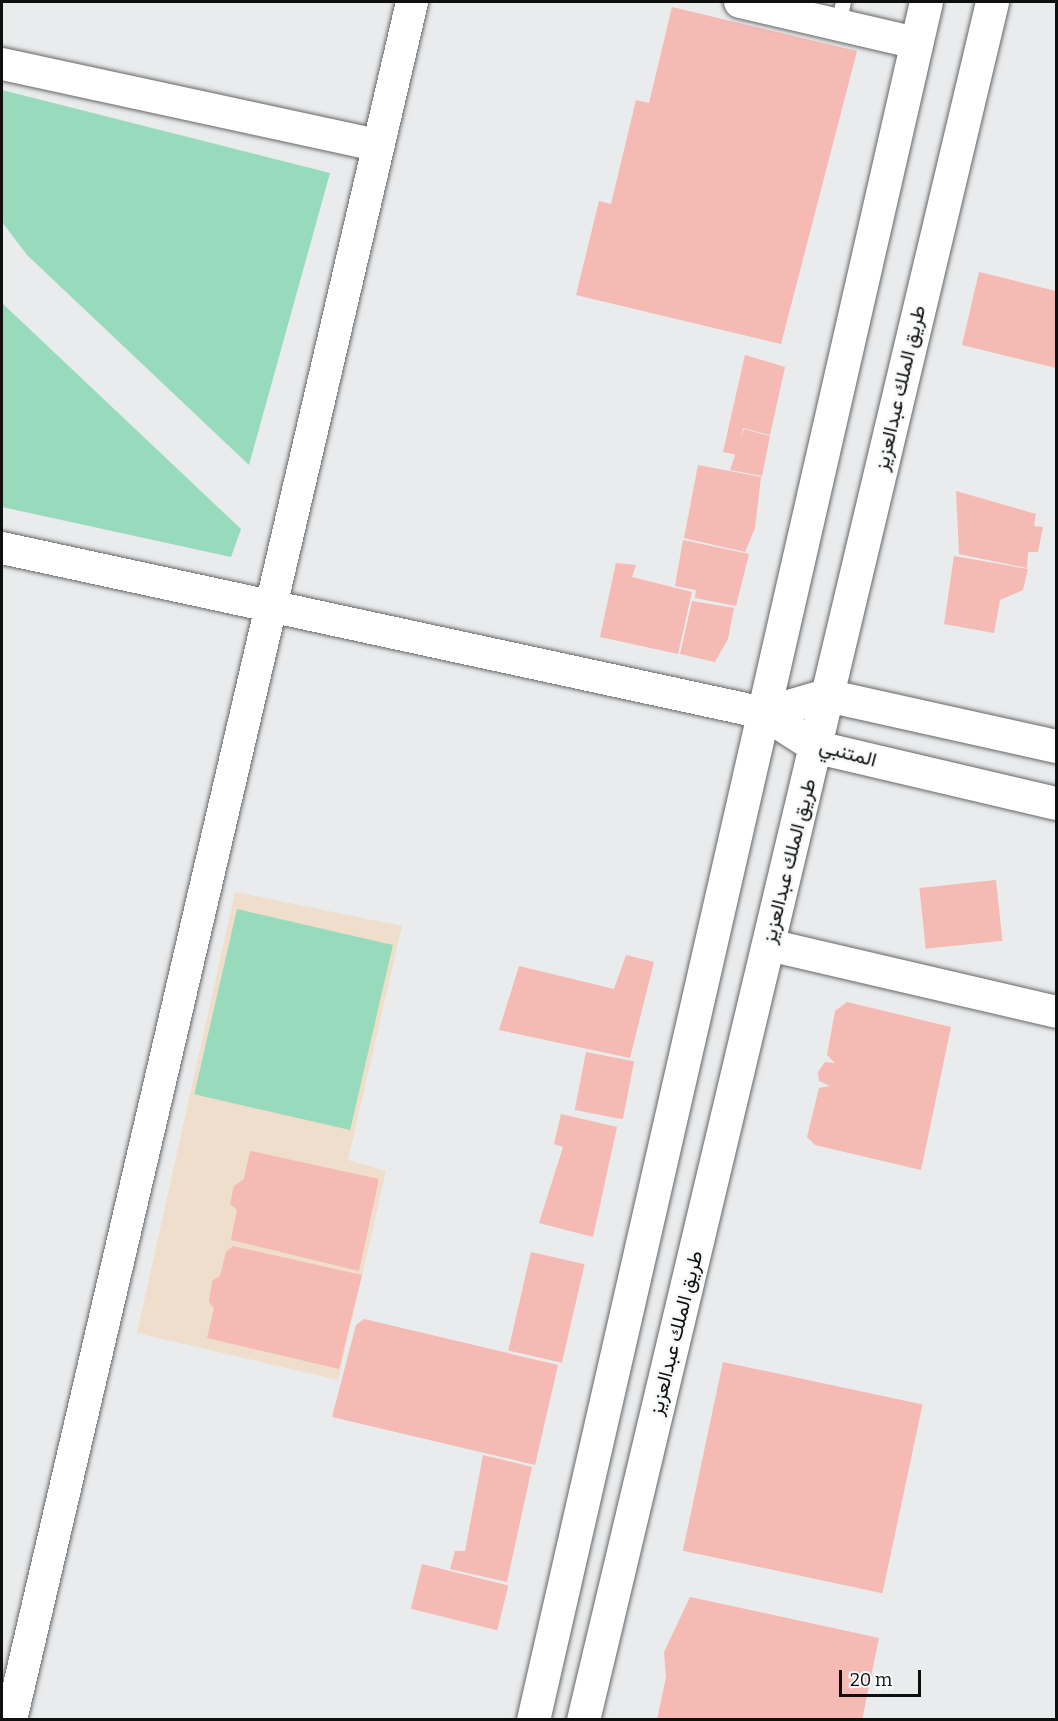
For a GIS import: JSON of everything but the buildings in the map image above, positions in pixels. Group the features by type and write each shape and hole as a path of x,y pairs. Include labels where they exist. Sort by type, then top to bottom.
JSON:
{"main road":[{"path":"533,1719 926,2"},
{"name":"طريق الملك عبدالعزيز","path":"583,1719 817,747 826,695 992,2"},
{"path":"764,713 826,695 1056,746"},
{"name":"المتنبي","path":"764,713 817,747 1056,802"}],"street":[{"path":"11,1719 412,2"},
{"path":"740,2 840,13 916,43"},
{"path":"2,64 378,145"},
{"path":"2,548 764,713"},
{"path":"769,945 1056,1012"}],"shaded area":[{"path":"235,892 402,926 348,1160 386,1171 338,1380 137,1333"}],"green space":[{"path":"2,90 330,173 249,465 27,255 2,222"},
{"path":"2,303 241,529 231,557 2,507"},
{"path":"237,909 393,945 350,1130 194,1094"}]}
